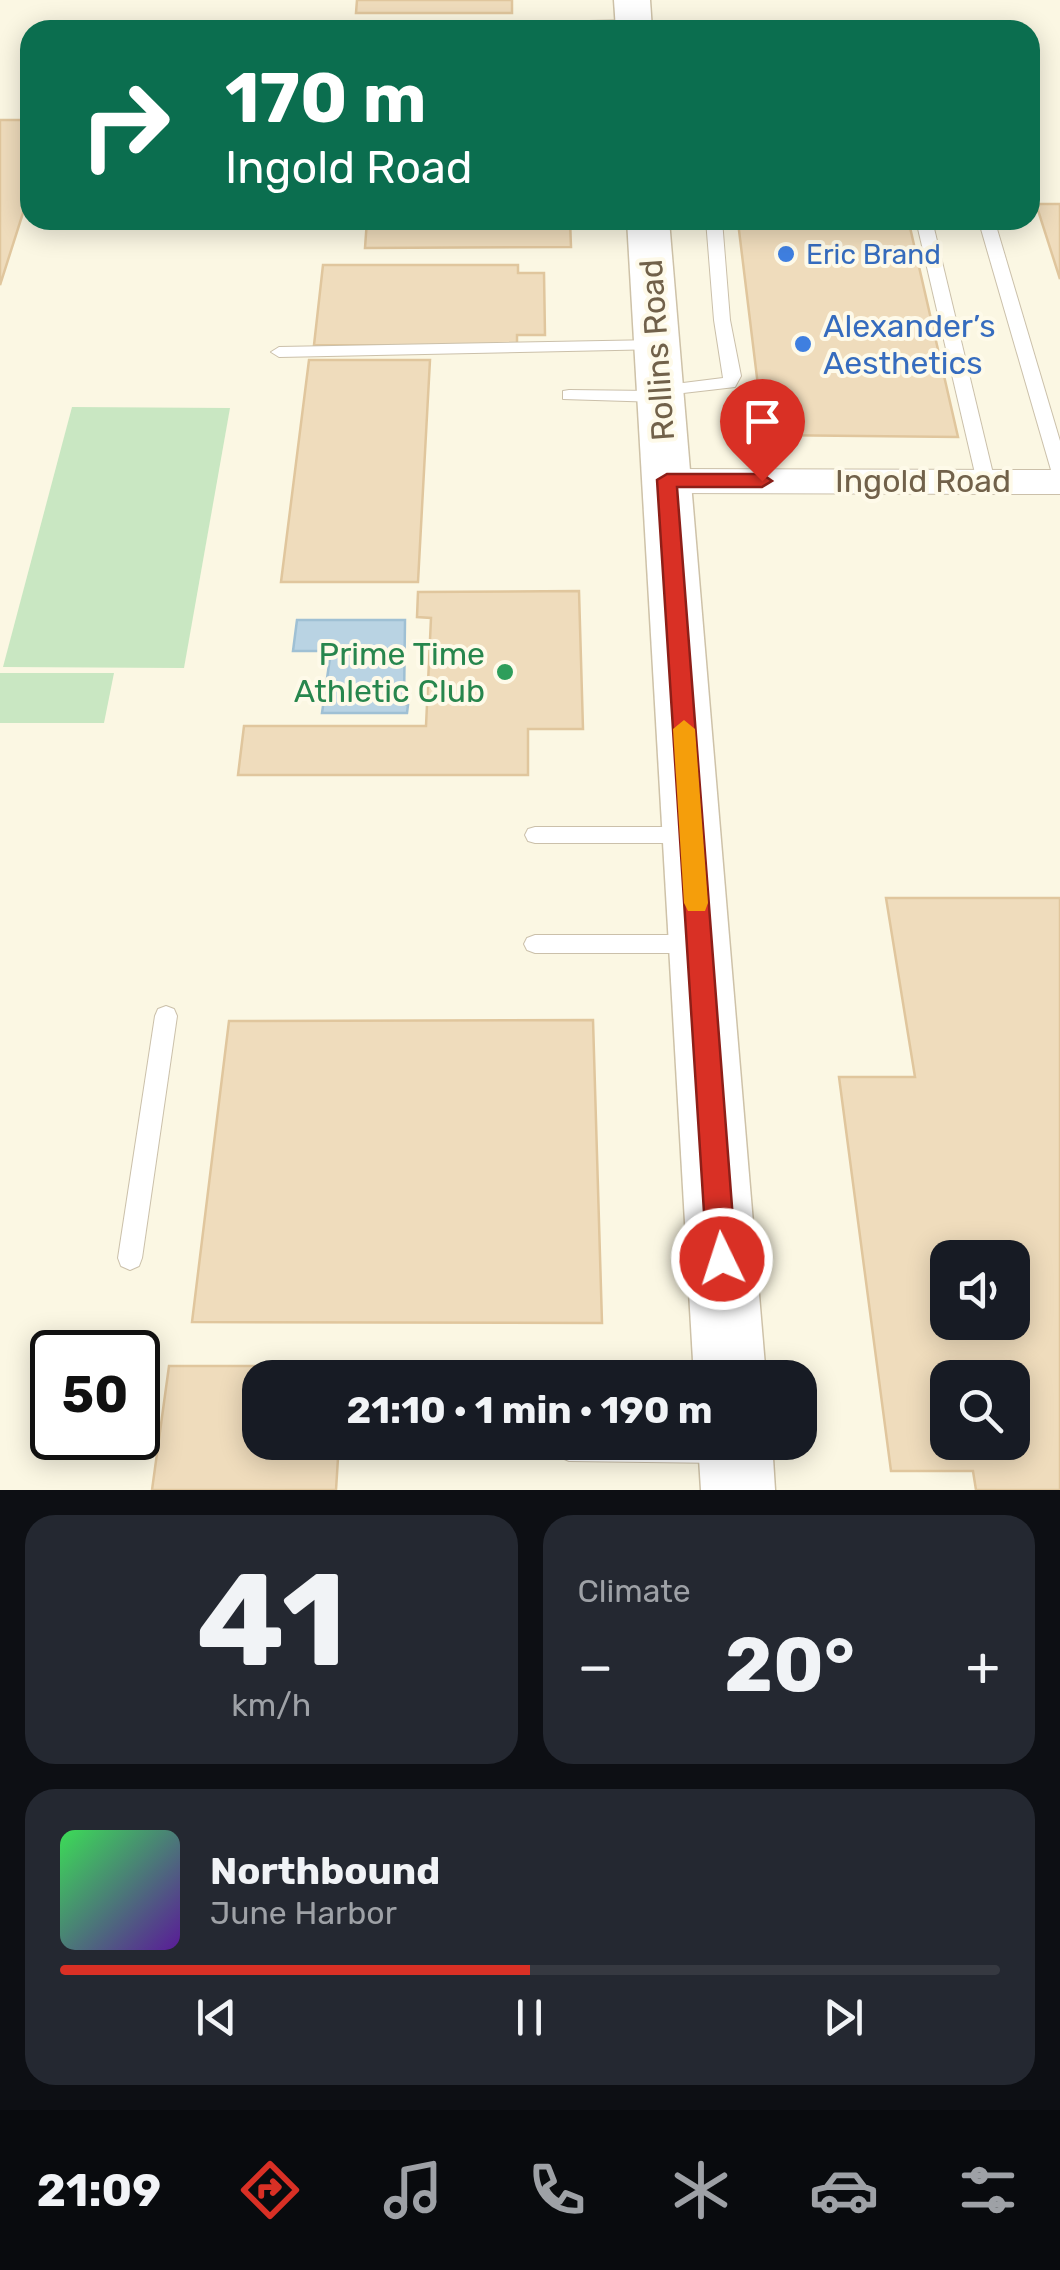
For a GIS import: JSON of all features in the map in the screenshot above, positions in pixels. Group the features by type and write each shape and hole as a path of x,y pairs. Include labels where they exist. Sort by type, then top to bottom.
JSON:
{"main road":[{"name":"Rollins Road","path":"649,230 729,1360"}],"street":[{"name":"Ingold Road","path":"667,480 1060,482"}],"lane":[{"path":"278,352 658,378 718,386 729,383 732,376 722,320 715,230"},
{"path":"926,230 986,482"},
{"path":"989,230 1060,470"},
{"path":"569,395 658,378"},
{"path":"535,835 692,834"},
{"path":"535,944 699,944"},
{"path":"130,1258 166,1016"}],"green space":[{"path":"72,407 230,408 184,668 3,667"},
{"path":"0,673 114,673 104,723 0,723"}],"water":[{"path":"297,620 405,620 407,713 322,713 331,651 293,651"}],"building":[{"path":"357,0 512,0 512,13 356,13"},
{"path":"0,120 20,120 20,222 0,285"},
{"path":"1040,204 1060,204 1060,279 1040,216"},
{"path":"366,230 570,230 571,247 365,248"},
{"path":"739,230 911,230 958,437 764,435"},
{"path":"323,265 518,265 518,273 544,273 545,335 517,335 517,346 314,345"},
{"path":"309,360 430,360 418,582 281,582"},
{"name":"Prime Time Athletic Club","path":"579,591 583,729 528,729 528,775 238,775 244,726 426,726 431,618 417,617 418,592"},
{"path":"886,898 1060,898 1060,1490 976,1490 973,1471 891,1471 839,1077 915,1077"},
{"path":"593,1020 602,1323 192,1322 229,1021"},
{"path":"169,1366 242,1366 242,1460 338,1460 336,1490 152,1490 156,1460 160,1460"}],"slow traffic":[{"path":"684,729 696,903"}],"place":[{"name":"Eric Brand","path":"786,254"},
{"name":"Alexander’s Aesthetics","path":"803,344"},
{"name":"Prime Time Athletic Club","path":"505,672"}],"route":[{"path":"722,1259 667,480 762,481"}]}
